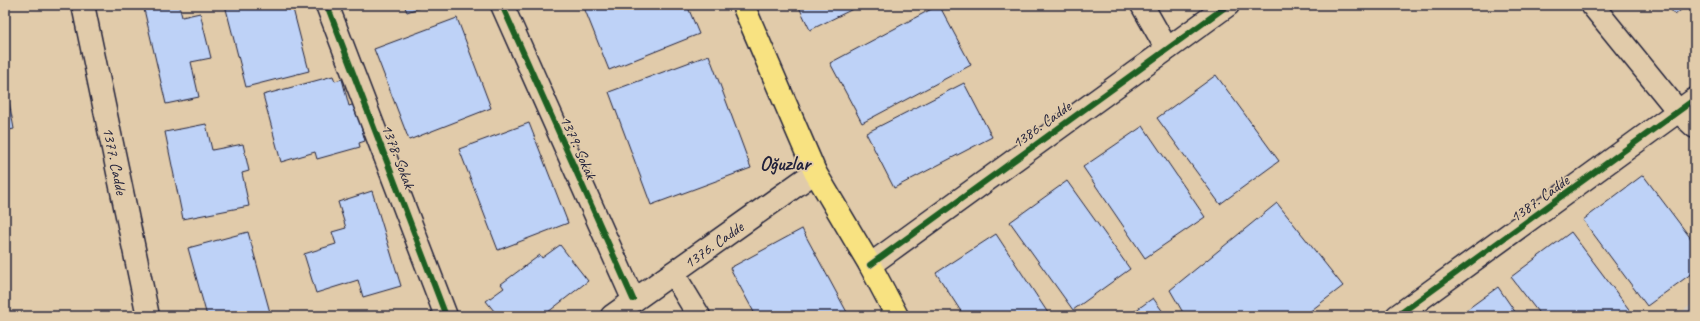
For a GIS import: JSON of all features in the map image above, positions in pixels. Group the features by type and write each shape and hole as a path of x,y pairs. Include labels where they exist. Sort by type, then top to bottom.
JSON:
{"main road":[{"path":"743,5 815,172 870,265 897,316"}],"street":[{"name":"1377. Cadde","path":"83,5 148,316"},
{"name":"1378. Sokak","path":"327,5 446,316"},
{"name":"1379. Sokak","path":"502,5 633,299"},
{"path":"1142,5 1167,48"},
{"name":"1386. Cadde","path":"870,265 1228,5"},
{"path":"1592,5 1687,106 1695,127"},
{"name":"1387. Cadde","path":"1397,316 1687,106"},
{"name":"1376. Cadde","path":"612,316 633,299 673,273 815,172"},
{"path":"673,273 699,316"}],"shaded area":[{"path":"1695,302 1695,316 1676,316"}],"building":[{"path":"143,5 179,5 182,17 200,13 211,58 191,62 199,97 166,104"},
{"path":"225,5 292,5 309,71 246,87"},
{"path":"404,5 427,5 407,12"},
{"path":"583,5 687,5 699,34 609,70"},
{"path":"798,5 861,5 810,30"},
{"path":"939,5 971,65 862,123 830,63"},
{"path":"1667,5 1687,5 1675,15"},
{"path":"457,18 491,108 409,140 374,49"},
{"path":"709,55 751,168 651,205 609,92"},
{"path":"1216,75 1279,161 1220,204 1157,118"},
{"path":"333,76 335,81 342,79 349,106 355,104 365,141 359,143 360,147 317,159 315,152 281,162 263,95"},
{"path":"5,79 14,129 5,131"},
{"path":"964,83 992,137 894,188 866,133"},
{"path":"529,123 568,223 498,250 459,149"},
{"path":"206,124 212,150 243,144 249,171 242,173 249,206 183,219 165,132"},
{"path":"1143,126 1205,217 1145,258 1083,167"},
{"path":"1643,175 1695,244 1695,271 1647,306 1583,220"},
{"path":"1067,181 1130,269 1073,310 1010,222"},
{"path":"372,191 401,286 363,297 358,280 316,293 304,254 336,244 332,232 346,228 338,202"},
{"path":"1277,203 1343,286 1304,316 1185,316 1170,290"},
{"path":"802,229 849,316 756,316 730,268"},
{"path":"248,232 271,316 207,316 188,248"},
{"path":"1571,232 1634,316 1541,316 1511,277"},
{"path":"996,234 1050,316 964,316 936,273"},
{"path":"560,245 588,281 543,316 498,316 486,301 504,288 501,284 540,255 542,258"},
{"path":"1498,287 1518,316 1458,316"},
{"path":"1153,298 1166,316 1128,316"}],"cycle path":[{"path":"327,5 446,316"},
{"path":"502,5 633,299"},
{"path":"870,265 1228,5"},
{"path":"1397,316 1695,99"}],"district":[{"name":"Oğuzlar","path":"785,163"}]}
